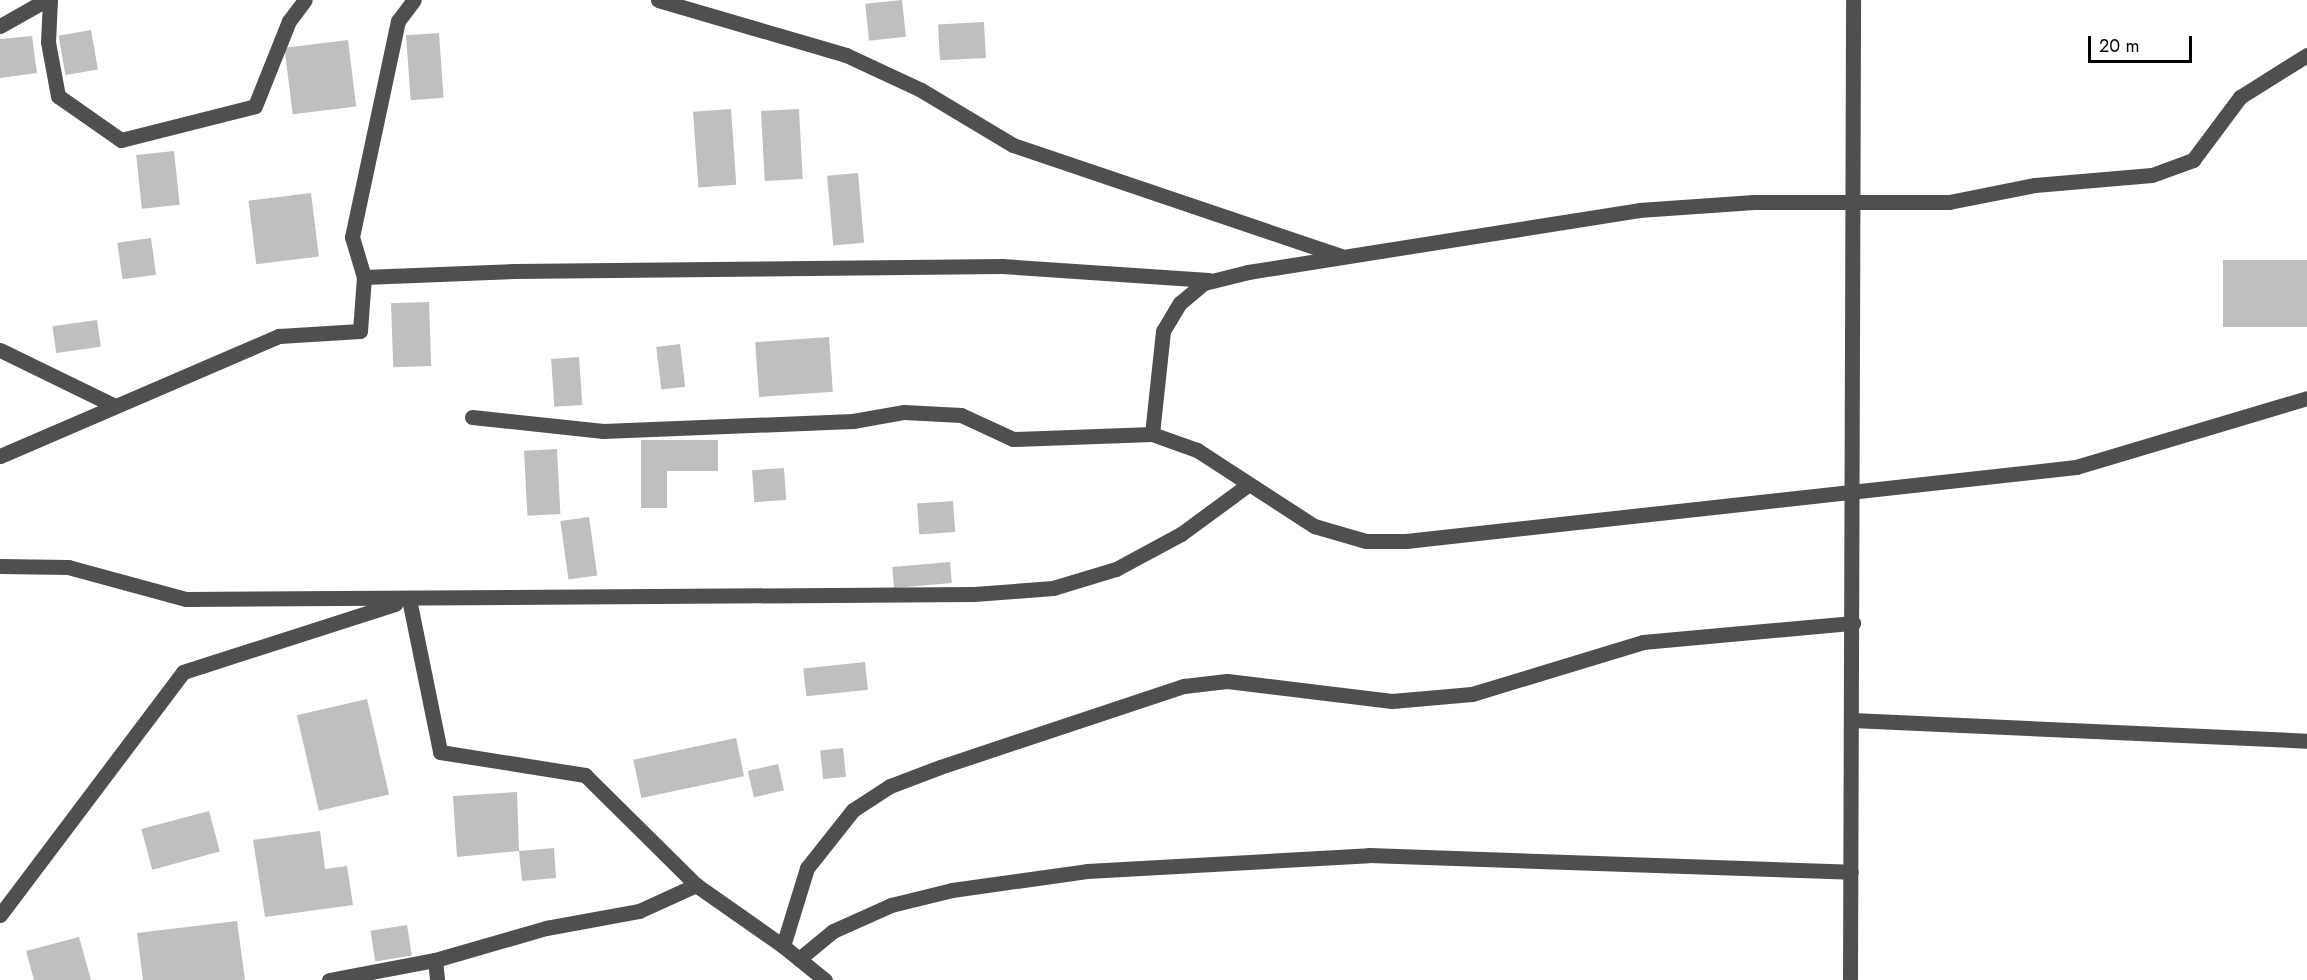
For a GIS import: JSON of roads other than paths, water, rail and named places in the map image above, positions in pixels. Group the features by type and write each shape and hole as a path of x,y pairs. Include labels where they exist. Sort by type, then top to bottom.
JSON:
{"street":[{"path":"0,26 48,0 48,42 58,96 121,140 255,106 289,21 305,0"},
{"path":"0,456 279,336 360,331 364,277 352,237 398,21 414,0"},
{"path":"658,0 846,55 921,90 1013,145 1344,257"},
{"path":"1850,980 1853,492 1850,202 1853,0"},
{"path":"1152,434 1163,331 1190,291 1213,281 1344,257 1639,210 1754,202 1949,202 2035,185 2152,176 2193,160 2240,97 2307,55"},
{"path":"364,277 514,272 1002,266 1213,281"},
{"path":"0,350 115,406"},
{"path":"472,417 603,431 853,421 904,412 961,415 1013,439 1152,434 1197,450 1314,526 1366,542 1406,541 2076,467 2307,398"},
{"path":"0,566 68,567 186,599 707,598 751,593 839,598 1053,588 1116,569 1181,534 1249,484"},
{"path":"409,600 440,752 585,776 696,885 783,945 825,980"},
{"path":"0,915 183,672 409,600"},
{"path":"783,945 807,868 853,810 890,786 1184,686 1227,681 1392,701 1472,693 1643,642 1853,623"},
{"path":"1852,720 2307,741"},
{"path":"800,959 833,931 891,905 952,890 1087,871 1369,855 1851,872"},
{"path":"329,980 435,960 546,928 639,911 696,885"},
{"path":"435,960 437,980"}]}
